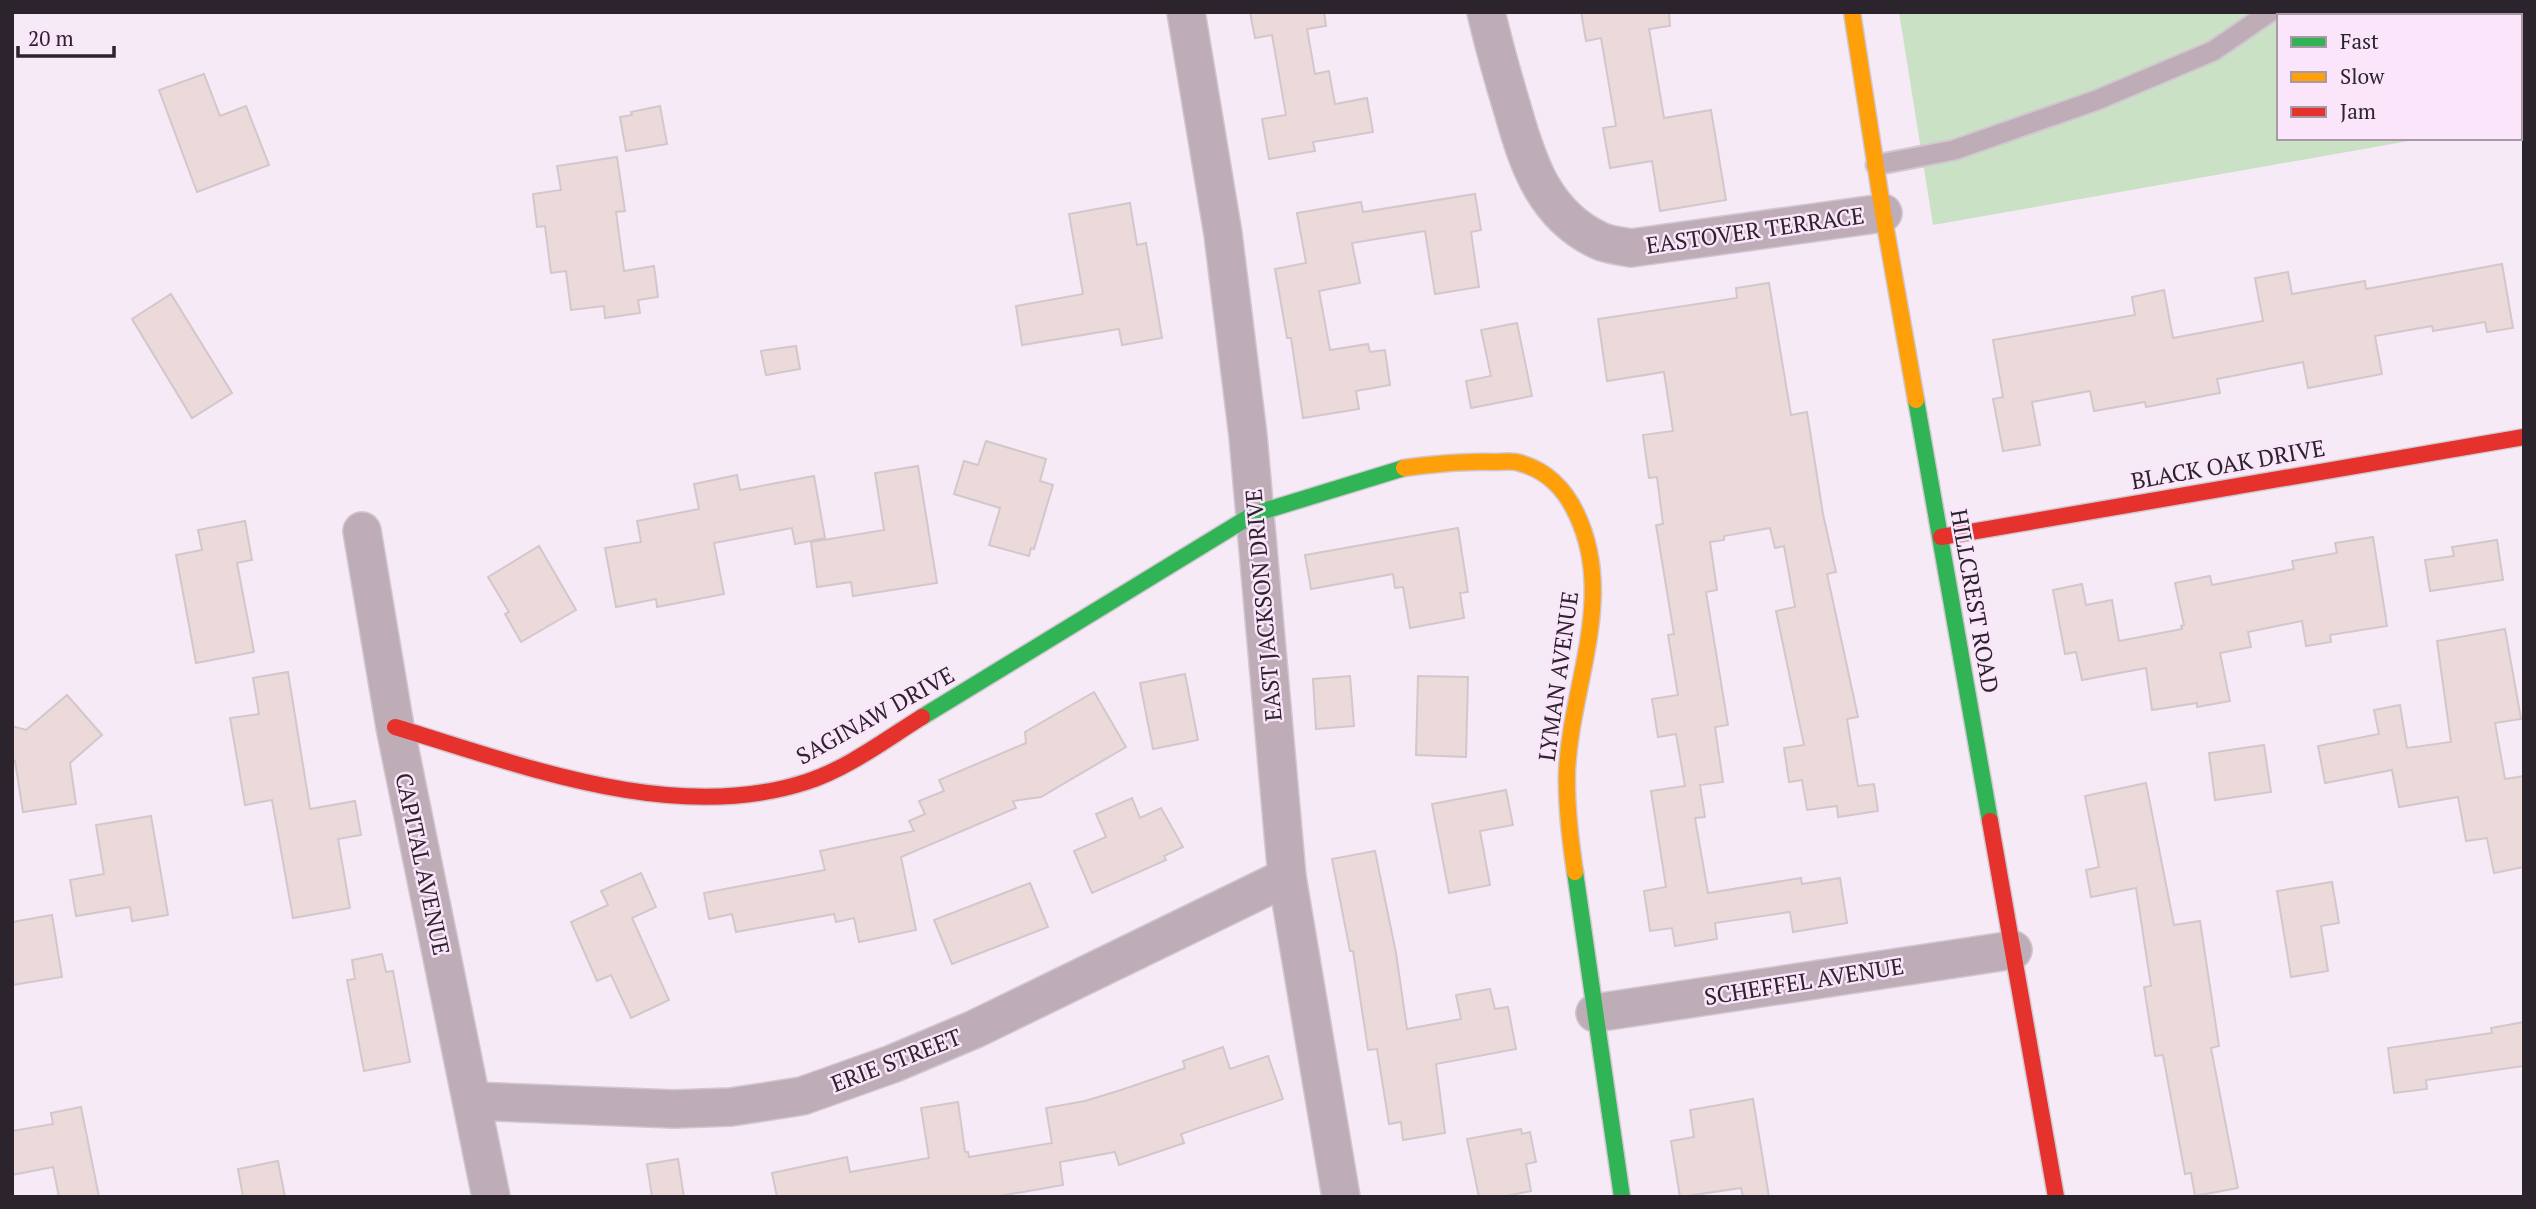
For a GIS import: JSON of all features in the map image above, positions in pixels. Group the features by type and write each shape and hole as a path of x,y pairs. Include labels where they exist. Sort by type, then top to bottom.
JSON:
{"street":[{"name":"EAST JACKSON DRIVE","path":"1186,12 1223,234 1248,436 1287,877 1341,1197"},
{"name":"EASTOVER TERRACE","path":"1486,12 1521,142 1533,175 1554,208 1574,226 1602,242 1631,248 1883,213"},
{"name":"HILLCREST ROAD","path":"1852,12 1883,213 2056,1197"},
{"name":"BLACK OAK DRIVE","path":"1941,537 2524,437"},
{"name":"LYMAN AVENUE","path":"1254,514 1400,468 1461,461 1519,461 1550,476 1568,496 1586,532 1594,576 1592,623 1575,708 1567,771 1570,836 1622,1197"},
{"name":"SAGINAW DRIVE","path":"395,727 591,784 633,792 717,797 757,794 805,782 860,755 1254,514"},
{"name":"CAPITAL AVENUE","path":"362,531 395,727 491,1197"},
{"name":"ERIE STREET","path":"472,1101 674,1109 731,1107 802,1096 892,1065 975,1029 1287,877"},
{"name":"SCHEFFEL AVENUE","path":"1595,1013 2013,950"}],"lane":[{"path":"1876,165 1954,150 2097,100 2213,51 2270,12"}],"green space":[{"path":"1899,12 2524,12 2524,121 2522,14 2277,14 2277,140 2415,140 1933,225"}],"building":[{"path":"1250,12 1324,12 1326,26 1307,29 1315,74 1329,71 1335,104 1367,98 1373,132 1313,142 1315,151 1269,159 1262,119 1286,115 1272,35 1255,38"},
{"path":"1581,12 1669,12 1670,26 1649,29 1664,118 1711,110 1726,200 1660,211 1652,161 1610,168 1603,128 1616,126 1601,38 1586,41"},
{"path":"204,74 220,116 246,106 269,165 197,192 159,90"},
{"path":"660,106 667,144 626,151 620,117"},
{"path":"617,157 625,211 616,212 624,271 654,266 658,297 638,300 640,313 605,318 604,306 571,310 566,271 551,273 545,226 537,227 533,194 561,190 557,166"},
{"path":"1475,194 1481,230 1471,232 1479,287 1435,294 1425,231 1352,243 1360,283 1319,291 1330,350 1368,344 1370,352 1385,350 1390,385 1356,391 1359,409 1303,418 1291,338 1287,338 1275,269 1306,263 1297,213 1361,202 1363,212"},
{"path":"1130,203 1137,245 1146,243 1162,338 1122,345 1119,329 1022,345 1016,306 1083,294 1069,214"},
{"path":"2502,264 2513,328 2487,332 2485,322 2433,331 2432,326 2375,336 2382,374 2308,388 2303,362 2217,379 2220,393 2146,407 2145,402 2094,411 2090,391 2032,402 2040,445 2003,451 1993,399 2003,397 1993,340 2135,315 2132,297 2164,290 2173,338 2263,321 2255,278 2288,272 2292,294 2365,281 2366,289"},
{"path":"1769,283 1791,415 1807,412 1823,514 1836,572 1827,574 1858,717 1847,719 1858,786 1874,784 1878,811 1838,817 1837,806 1807,810 1802,780 1789,782 1784,748 1804,745 1776,611 1795,607 1784,546 1775,548 1770,528 1724,536 1724,540 1710,542 1717,590 1706,592 1728,725 1715,727 1723,782 1700,785 1705,817 1695,818 1708,893 1801,878 1802,884 1840,878 1847,923 1793,932 1790,912 1715,923 1717,939 1675,946 1672,928 1650,931 1644,891 1666,887 1651,791 1685,786 1676,734 1658,737 1652,699 1678,695 1668,635 1674,634 1656,525 1663,524 1657,477 1649,478 1643,435 1673,431 1664,372 1607,381 1598,319 1737,298 1736,288"},
{"path":"171,294 232,393 192,418 132,319"},
{"path":"1517,323 1532,396 1471,408 1466,381 1491,376 1481,330"},
{"path":"796,346 800,369 766,375 761,351"},
{"path":"986,441 1046,459 1040,481 1053,485 1034,549 1031,548 1029,556 989,545 1000,508 954,494 964,461 978,465"},
{"path":"918,466 937,583 853,596 851,582 817,587 811,542 884,530 875,473"},
{"path":"737,475 740,490 814,476 825,538 795,544 792,528 714,543 724,594 657,607 656,599 616,607 605,548 641,542 637,521 699,509 694,484"},
{"path":"245,521 252,560 237,563 254,652 196,663 176,555 202,550 198,530"},
{"path":"1458,528 1468,592 1460,593 1464,618 1410,628 1403,587 1395,588 1393,574 1311,589 1305,555"},
{"path":"2373,537 2387,626 2330,635 2331,642 2306,646 2302,621 2248,632 2251,647 2220,653 2230,701 2197,707 2197,703 2152,710 2146,668 2082,680 2076,652 2065,654 2053,590 2082,584 2086,605 2112,600 2119,641 2182,629 2181,626 2184,625 2175,583 2210,576 2212,585 2294,569 2292,561 2337,553 2335,543"},
{"path":"2497,540 2503,580 2430,591 2425,560 2454,556 2452,547"},
{"path":"539,546 576,610 521,642 505,614 509,612 488,577"},
{"path":"2505,629 2521,719 2495,723 2505,779 2524,776 2524,867 2494,873 2487,838 2466,841 2458,797 2399,807 2392,770 2325,783 2318,746 2379,734 2374,710 2400,705 2407,748 2451,742 2437,641"},
{"path":"288,672 310,809 355,801 361,835 338,839 350,908 293,918 272,800 245,805 230,718 259,714 253,678"},
{"path":"1185,674 1198,740 1153,749 1140,683"},
{"path":"1350,676 1354,726 1316,729 1313,679"},
{"path":"1418,676 1468,677 1466,757 1416,755"},
{"path":"1094,692 1126,747 1041,797 1013,801 1016,808 901,857 916,930 859,942 854,918 836,922 834,914 736,932 732,914 709,919 704,893 825,870 820,851 914,831 909,821 925,814 919,801 944,791 939,780 1026,743 1025,732"},
{"path":"67,695 102,735 70,763 76,804 23,812 15,761 12,760 12,726 26,730"},
{"path":"2264,745 2271,792 2215,800 2209,753"},
{"path":"2146,783 2174,925 2200,921 2219,1046 2211,1048 2238,1188 2195,1196 2191,1173 2185,1174 2163,1055 2155,1056 2144,987 2151,986 2136,888 2091,897 2086,870 2099,867 2085,796"},
{"path":"1506,790 1513,825 1480,831 1490,885 1449,893 1432,804"},
{"path":"1132,798 1140,818 1161,808 1183,847 1164,856 1166,860 1092,893 1074,851 1106,837 1096,814"},
{"path":"151,816 168,915 132,921 130,907 76,916 70,880 104,874 96,825"},
{"path":"1375,851 1396,953 1407,1029 1461,1019 1456,995 1490,989 1495,1009 1508,1007 1516,1049 1436,1064 1445,1133 1403,1140 1401,1122 1389,1124 1377,1049 1368,1050 1353,951 1350,951 1332,859"},
{"path":"641,873 656,907 632,918 669,1000 631,1018 611,975 597,981 571,922 608,905 601,891"},
{"path":"2332,882 2339,923 2321,926 2328,971 2291,977 2277,891"},
{"path":"1030,883 1048,927 952,964 934,920"},
{"path":"52,915 62,977 12,985 12,922"},
{"path":"382,954 386,972 393,971 410,1062 364,1071 347,980 355,979 352,960"},
{"path":"2524,1022 2524,1066 2426,1080 2427,1089 2394,1093 2388,1048 2492,1033 2491,1028"},
{"path":"1223,1047 1230,1069 1268,1056 1283,1099 1181,1134 1184,1143 1119,1165 1115,1152 1060,1162 1063,1185 994,1197 777,1197 772,1173 847,1157 850,1172 929,1158 921,1108 958,1102 965,1152 968,1152 969,1157 1052,1143 1046,1108 1085,1101 1185,1068 1183,1061"},
{"path":"1753,1099 1769,1197 1743,1197 1741,1188 1680,1197 1671,1141 1694,1137 1690,1110"},
{"path":"81,1107 99,1197 59,1197 53,1167 12,1175 12,1131 53,1124 51,1113"},
{"path":"1521,1129 1522,1134 1530,1132 1536,1162 1526,1164 1531,1191 1502,1197 1479,1197 1467,1139"},
{"path":"678,1159 684,1197 652,1197 647,1164"},
{"path":"278,1161 285,1197 243,1197 238,1169"}],"traffic: fast":[{"path":"1916,400 1990,821"},
{"path":"922,717 1254,514 1404,468"},
{"path":"1575,872 1622,1197"}],"traffic: slow":[{"path":"1852,12 1883,213 1916,400"},
{"path":"1404,468 1460,462 1517,462 1530,466 1554,482 1577,515 1588,546 1592,610 1567,771 1575,872"}],"traffic: jam":[{"path":"1941,537 2524,437"},
{"path":"395,727 494,758 598,785 651,794 704,797 755,794 806,782 851,762 922,717"},
{"path":"1990,821 2056,1197"}]}
